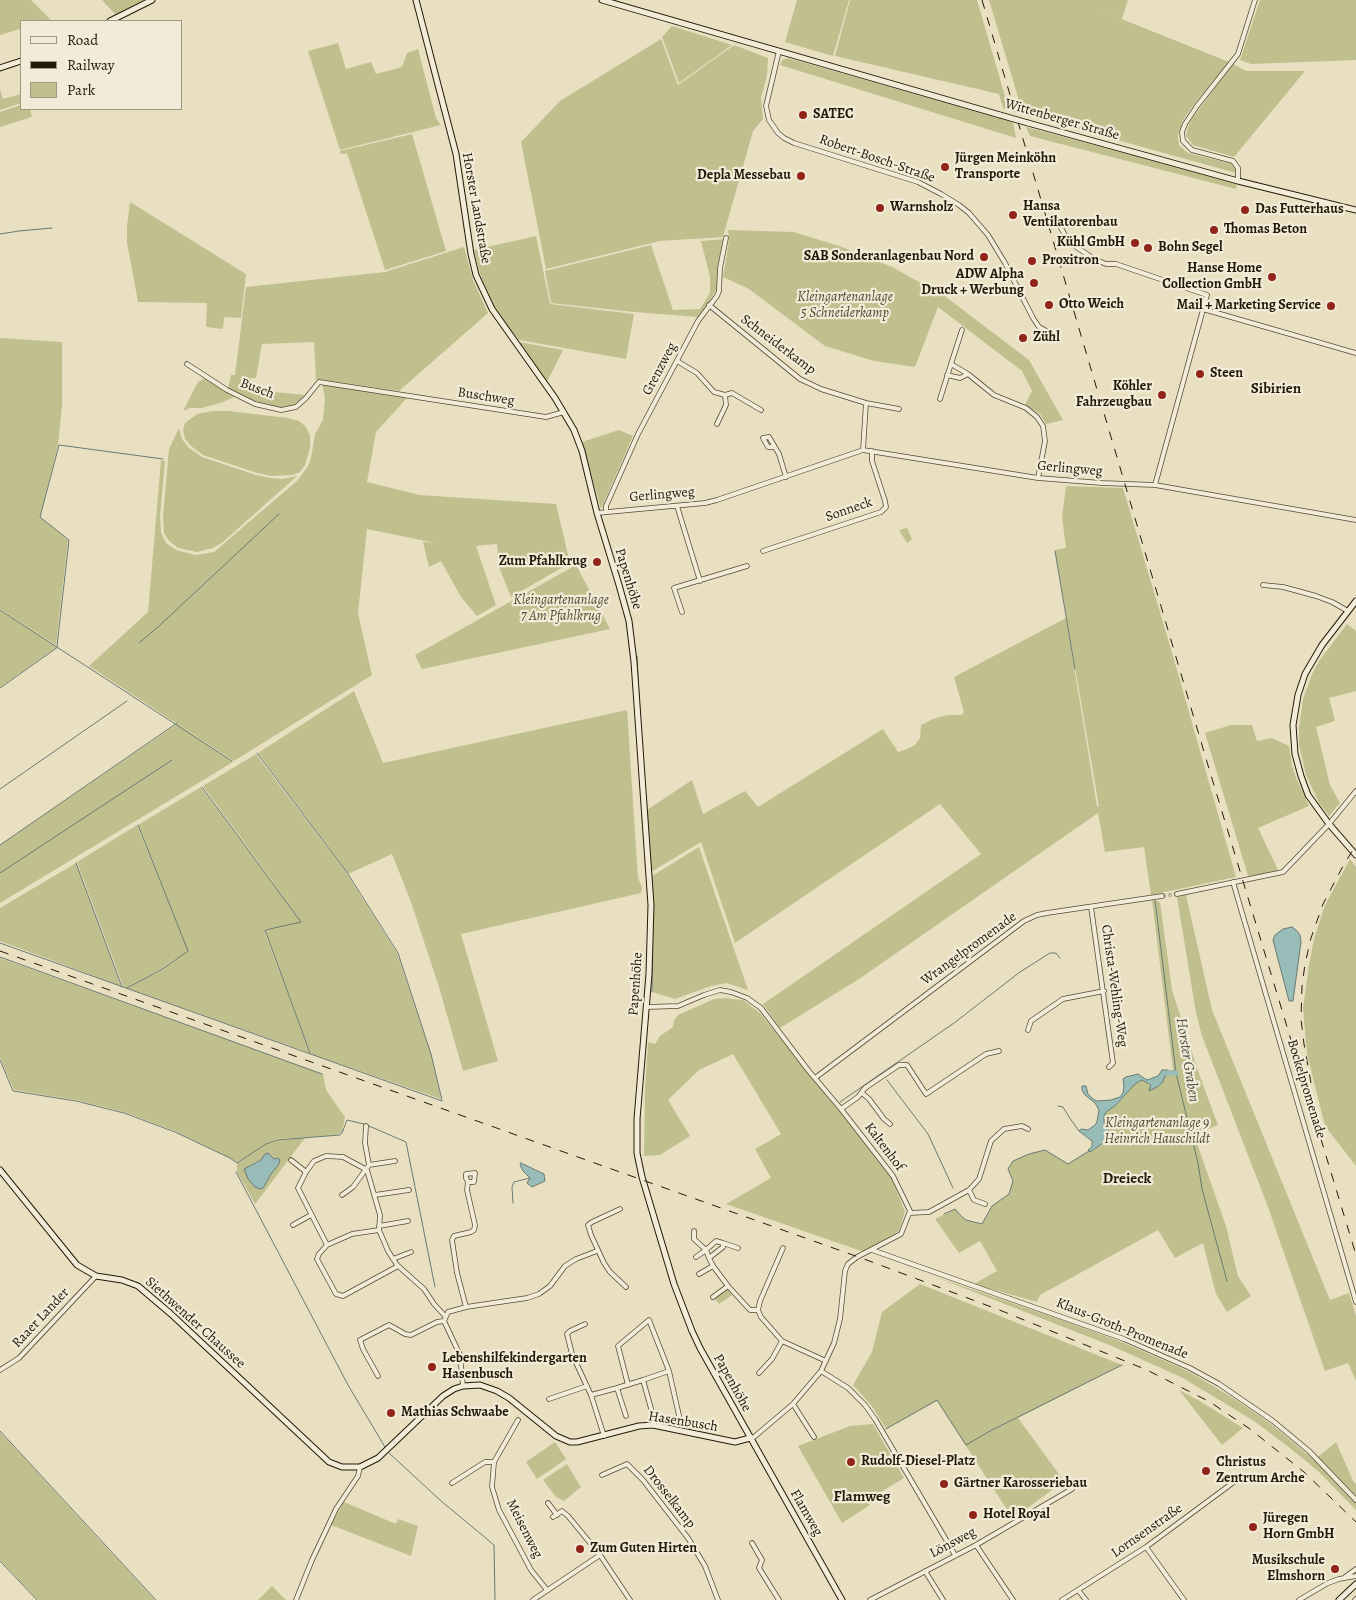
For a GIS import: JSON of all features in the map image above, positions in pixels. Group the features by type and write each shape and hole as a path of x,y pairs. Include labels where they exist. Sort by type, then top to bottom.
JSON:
{"main road":[{"path":"112,20 152,0"},
{"name":"Horster Landstraße","path":"416,0 456,154 471,254 476,275 492,309 564,412 574,430 582,451 597,513"},
{"name":"Wittenberger Straße","path":"602,0 1028,123 1238,181 1356,210"},
{"path":"0,68 20,61"},
{"name":"Papenhöhe","path":"597,513 629,622 633,647 651,904 646,1007 636,1118 636,1148 642,1177 674,1284 692,1331 750,1438"},
{"path":"1356,601 1322,646 1305,674 1298,695 1293,726 1295,754 1300,776 1308,795 1329,824 1356,855"},
{"name":"Siethwender Chaussee","path":"0,1170 77,1265 96,1276 122,1280 138,1286 171,1314 329,1462 342,1467 360,1467"},
{"name":"Hasenbusch","path":"464,1386 480,1385 497,1390 556,1436 570,1442 604,1436 639,1426 652,1425 734,1442 750,1438"},
{"path":"360,1467 378,1458 443,1396 454,1389 464,1386"},
{"name":"Flamweg","path":"750,1438 842,1600"},
{"path":"1339,1600 1356,1584"}],"street":[{"path":"1238,181 1238,168 1234,161 1192,150 1183,142 1182,132 1185,124 1238,54 1255,0"},
{"name":"Robert-Bosch-Straße","path":"779,51 766,106 769,120 778,133 794,143 918,182 941,194 969,213 988,235 1005,263 1033,318 1039,327 1048,332"},
{"path":"1061,228 1072,244 1094,259 1106,264 1116,264 1207,295 1155,485"},
{"name":"Grenzweg","path":"606,511 606,506 638,434 698,321 718,296 720,268 726,238"},
{"name":"Schneiderkamp","path":"709,305 800,379 821,389 866,403 899,409"},
{"path":"1203,309 1356,353"},
{"path":"940,399 962,330"},
{"path":"677,361 697,373 714,392 726,395 732,393 761,410"},
{"name":"Busch","path":"187,364 227,390 255,404 282,410 296,406 306,398 319,382 405,395"},
{"path":"951,364 968,374 994,395 1026,408 1037,417 1043,426 1045,435 1038,478"},
{"path":"947,375 960,378 968,374"},
{"name":"Buschweg","path":"405,395 546,418 564,412"},
{"path":"717,424 726,405 726,395"},
{"path":"863,450 866,403"},
{"path":"774,447 779,454 786,477"},
{"name":"Gerlingweg","path":"597,513 705,503 863,450 1038,478 1155,485 1356,520"},
{"name":"Sonneck","path":"763,551 881,512 886,507 872,461 872,451"},
{"path":"676,506 700,581"},
{"path":"682,612 674,588 747,566"},
{"path":"1263,585 1283,587 1316,596 1332,602 1348,612"},
{"path":"1177,894 1283,872 1329,824 1356,791"},
{"name":"Bockelpromenade","path":"1233,882 1356,1302"},
{"name":"Wrangelpromenade","path":"814,1078 1024,921 1047,913 1162,896"},
{"name":"Christa-Wehling-Weg","path":"1092,907 1113,1062 1109,1067"},
{"name":"Kaltenhof","path":"646,1007 678,1006 720,990 732,992 746,998 761,1008 814,1078 841,1109 893,1176 910,1213"},
{"path":"1028,1030 1031,1021 1063,999 1104,991"},
{"path":"841,1109 862,1093 865,1088 899,1065 907,1065 926,1094 986,1054 999,1050"},
{"path":"862,1093 890,1124"},
{"path":"366,1126 365,1143 368,1167 380,1215 379,1228 388,1251 398,1266 424,1289 444,1318 460,1355 464,1386"},
{"path":"750,1438 792,1404 821,1371 834,1343 840,1319 845,1271 848,1264 901,1234 910,1213 929,1212 969,1190 979,1179 991,1141 1004,1129 1022,1126 1028,1129"},
{"path":"327,1245 298,1188 306,1172 314,1162 326,1156 343,1157 368,1167 395,1161"},
{"path":"291,1160 306,1172"},
{"path":"342,1195 353,1187 368,1167"},
{"path":"466,1307 457,1273 452,1240 454,1236 474,1230 475,1226 467,1190 468,1182"},
{"path":"375,1195 409,1190"},
{"path":"969,1190 974,1200 986,1204"},
{"path":"588,1225 620,1209"},
{"path":"293,1224 311,1215"},
{"path":"586,1220 597,1251 610,1272 626,1288"},
{"path":"398,1266 343,1296 336,1294 317,1259 327,1245 352,1234 408,1221"},
{"path":"694,1231 694,1239 706,1250 713,1266 728,1286 750,1310 758,1310"},
{"path":"696,1257 716,1240 738,1248"},
{"path":"710,1258 723,1247 723,1243"},
{"path":"783,1248 760,1301 758,1310 760,1317 782,1341 826,1362"},
{"name":"Klaus-Groth-Promenade","path":"872,1250 1124,1339 1190,1368 1219,1384 1273,1421 1309,1451 1356,1500"},
{"path":"378,1376 360,1340 389,1325 405,1334 411,1335 444,1318 448,1312 455,1309 527,1298 539,1294 550,1286 565,1266 576,1259 597,1251"},
{"path":"393,1259 411,1252"},
{"path":"699,1274 713,1266"},
{"name":"Raaer Lander","path":"0,1370 20,1358 96,1276"},
{"path":"713,1297 728,1286"},
{"path":"628,1385 618,1346 649,1320 669,1371 680,1420"},
{"path":"585,1324 567,1334 572,1354 577,1360 591,1395 604,1436"},
{"path":"759,1373 772,1359 782,1341"},
{"path":"591,1395 669,1371"},
{"path":"821,1371 848,1388 865,1404 955,1555"},
{"path":"643,1380 652,1412"},
{"path":"549,1398 587,1386"},
{"path":"617,1388 626,1416"},
{"path":"792,1404 814,1437"},
{"name":"Meisenweg","path":"518,1420 494,1462 492,1487 499,1510 532,1570 547,1590"},
{"path":"452,1483 485,1462 494,1462"},
{"name":"Drosselkamp","path":"602,1475 627,1464 643,1480 688,1538 705,1566 718,1600"},
{"path":"296,1600 336,1509 358,1476 360,1467"},
{"name":"Lornsenstraße","path":"1062,1600 1146,1547 1242,1476"},
{"name":"Lönsweg","path":"870,1600 976,1545 1072,1489"},
{"path":"548,1503 555,1516 562,1511 568,1516 600,1555 630,1600"},
{"path":"752,1543 762,1560 758,1568 779,1600"},
{"path":"976,1545 1013,1600"},
{"path":"1146,1547 1184,1600"},
{"path":"533,1600 600,1555"},
{"path":"1346,1577 1356,1569"},
{"path":"925,1570 942,1600"},
{"path":"1300,1600 1328,1583 1356,1576"},
{"path":"1078,1590 1086,1600"}],"green space":[{"path":"0,0 31,0 51,20 20,20 20,29 0,35"},
{"path":"102,0 145,0 116,15"},
{"path":"797,0 849,0 833,56 785,42"},
{"path":"850,0 977,0 1009,110 1003,108 999,94 835,56"},
{"path":"989,0 1128,0 1122,19 1089,6 1229,62 1183,120 1178,135 1179,145 1188,153 1232,164 1236,173 1023,114"},
{"path":"1260,0 1356,0 1356,60 1251,64 1240,60"},
{"path":"672,26 732,45 679,83 662,37"},
{"path":"661,39 678,85 734,45 768,58 767,75 761,98 763,119 753,131 723,237 660,241 546,269 521,142 560,101"},
{"path":"338,43 346,69 371,62 376,74 402,67 407,53 418,49 436,118 441,125 340,150 308,51"},
{"path":"788,58 1013,122 1016,138 780,65 782,60"},
{"path":"1233,64 1246,71 1305,71 1234,157 1193,145 1186,136 1192,119"},
{"path":"0,89 3,99 20,94 20,103 0,110"},
{"path":"20,105 20,110 30,110 32,117 0,127 0,112"},
{"path":"1026,127 1237,183 1236,189 1030,136"},
{"path":"412,134 446,251 385,270 347,153 341,154 340,151"},
{"path":"130,202 246,274 241,318 224,317 223,329 206,327 207,303 138,302 127,243"},
{"name":"Kleingartenanlage 5 Schneiderkamp","path":"728,230 794,232 842,247 892,267 946,297 1029,360 1063,420 1046,424 1040,414 1025,405 1032,391 1022,371 938,307 915,367 874,361 825,346 749,289 723,277 729,240"},
{"path":"536,236 550,304 634,314 626,359 519,340 499,316 480,274 474,250"},
{"path":"725,239 717,289 699,317 551,303 545,271 651,245 673,310 700,309 710,293 710,277 701,241"},
{"path":"464,247 473,280 488,313 399,391 316,379 314,342 262,344 256,378 251,378 251,390 307,395 295,405 282,409 255,403 228,388 231,375 235,375 246,287 385,272"},
{"path":"0,338 62,342 62,405 58,445 40,517 68,540 56,645 0,609"},
{"path":"519,342 563,350 547,382"},
{"path":"205,378 235,397 202,408 190,408 183,411 198,382"},
{"path":"322,384 407,398 376,432 367,482 420,495 556,504 570,563 511,597 499,567 497,544 476,546 496,605 477,616 461,597 441,561 429,567 423,542 435,543 367,529 358,613 372,675 234,761 89,666 148,612 161,460 165,461 160,516 161,533 166,543 176,550 196,555 214,552 298,480 308,466 315,434 323,420 325,398"},
{"path":"212,411 229,411 299,421 306,427 310,436 310,448 305,465 300,472 293,475 271,476 203,455 185,439 183,430 185,423 197,414"},
{"path":"179,428 182,439 189,448 202,457 270,478 283,479 297,476 223,542 213,548 197,552 178,548 169,541 164,533 163,516 169,449"},
{"path":"619,430 633,436 601,509 582,442"},
{"path":"1066,486 1123,488 1236,877 1151,895 1144,847 1105,852 1098,813 859,979 780,1028 763,1004 981,854 940,804 735,943 701,842 651,872 647,810 692,780 703,814 745,791 758,807 883,729 898,752 907,749 915,745 920,738 921,725 947,715 962,715 964,712 954,677 1066,618 1097,806 1099,807 1055,550 1066,548 1062,517"},
{"path":"907,528 912,539 907,543 899,530"},
{"name":"Kleingartenanlage 7 Am Pfahlkrug","path":"576,565 610,629 422,669 415,655"},
{"path":"0,610 57,647 0,687"},
{"path":"1347,624 1356,631 1356,691 1329,698 1335,721 1316,727 1330,785 1340,803 1329,816 1319,803 1306,775 1299,745 1299,727 1303,699 1312,674 1319,661"},
{"path":"354,691 383,763 627,710 638,878 642,887 641,893 461,934 498,1061 463,1071 439,987 411,902 392,854 348,874 258,753"},
{"path":"177,724 233,762 0,903 0,845"},
{"path":"1231,725 1252,725 1257,741 1272,738 1289,746 1292,766 1309,806 1258,828 1279,872 1248,876 1205,733"},
{"path":"256,754 347,874 397,953 431,1054 441,1099 311,1054 266,933 266,930 272,928 265,929 265,933 310,1053 127,988 164,968 188,951 126,988 123,986 77,862 137,825 184,941 138,825 201,787 302,922 203,786"},
{"path":"699,847 748,990 726,983 711,986 675,999 652,992 654,911 652,876"},
{"path":"1350,859 1356,867 1356,1166 1325,1126 1307,1054 1303,1008 1314,939 1325,905"},
{"path":"76,863 121,986 0,941 0,908"},
{"path":"1186,895 1212,1010 1330,1300 1349,1293 1356,1316 1356,1381 1348,1363 1325,1371 1268,1207 1202,1036 1196,1013 1177,897"},
{"name":"Kleingartenanlage 9 Heinrich Hauschildt","path":"1152,900 1160,902 1172,990 1199,1074 1218,1125 1194,1135 1226,1226 1238,1276 1251,1296 1227,1312 1216,1294 1203,1243 1175,1258 1158,1230 1040,1295 1037,1302 974,1284 997,1271 980,1241 959,1253 935,1219 955,1209 966,1220 982,1224 992,1206 1009,1194 1013,1181 1008,1169 1013,1161 1045,1150 1068,1164 1090,1152 1103,1144 1111,1135 1104,1122 1106,1112 1115,1106 1138,1082 1142,1080 1151,1086 1150,1091 1162,1083 1168,1070 1173,1070"},
{"path":"0,958 323,1074 326,1090 345,1117 342,1132 329,1136 276,1139 237,1162 175,1131 124,1112 76,1100 14,1090 0,1058"},
{"path":"714,999 743,1000 760,1013 891,1176 905,1212 899,1231 864,1252 726,1204 771,1178 755,1149 781,1134 733,1054 699,1070 668,1100 690,1136 660,1155 644,1156 648,1042 655,1044 660,1036 673,1027 674,1020 678,1015"},
{"path":"305,1138 255,1204 237,1172 237,1163 277,1140","holes":["269,1155 274,1159 277,1158 279,1164 263,1188 249,1166"]},
{"path":"933,1276 1124,1343 1188,1371 1271,1424 1314,1460 1336,1442 1354,1483 1356,1483 1356,1510 1318,1471 1286,1445 1254,1421 1183,1378 1112,1346"},
{"path":"920,1284 1122,1365 1018,1418 1064,1481 1013,1519 937,1401 886,1429 871,1405 853,1385 872,1352 882,1312"},
{"path":"728,1288 732,1295 719,1304 714,1298"},
{"path":"1179,1390 1198,1400 1243,1428 1222,1445"},
{"name":"Rudolf-Diesel-Platz","path":"873,1424 904,1478 868,1500 870,1505 842,1523 798,1446 850,1426"},
{"path":"0,1432 155,1600 38,1600 0,1560"},
{"path":"555,1442 566,1459 537,1479 526,1462"},
{"path":"567,1464 581,1487 564,1501 556,1497 543,1480"},
{"path":"344,1502 396,1524 398,1519 418,1526 411,1556 331,1525"},
{"path":"272,1586 286,1600 258,1600"}],"water":[{"path":"1292,927 1300,935 1301,942 1293,1001 1289,1001 1273,940 1275,935 1283,929"},
{"path":"1162,1070 1168,1070 1162,1083 1157,1087 1149,1091 1151,1085 1142,1080 1134,1085 1115,1106 1106,1112 1104,1122 1112,1137 1090,1152 1088,1150 1092,1147 1092,1141 1079,1131 1081,1129 1088,1130 1095,1125 1099,1110 1095,1103 1085,1095 1082,1086 1086,1086 1088,1094 1097,1101 1111,1100 1120,1097 1123,1093 1123,1079 1126,1077 1138,1074 1147,1080 1158,1076"},
{"path":"268,1153 274,1159 280,1160 263,1188 260,1189 255,1187 248,1179 244,1169 261,1160"},
{"path":"521,1163 544,1174 545,1181 532,1187 527,1183 530,1178 523,1171"}],"waterway":[{"path":"0,234 52,228"},
{"path":"57,646 69,540 40,517 59,445 163,459"},
{"path":"139,643 279,514"},
{"path":"1055,551 1075,669"},
{"path":"0,610 232,761"},
{"path":"0,688 58,647"},
{"path":"637,656 640,715"},
{"path":"0,789 127,701"},
{"path":"0,845 177,723"},
{"path":"257,753 348,874 398,953 431,1054 442,1100"},
{"path":"0,873 172,760"},
{"path":"202,787 301,922 265,930 310,1053"},
{"path":"127,988 164,968 188,951 138,825"},
{"path":"76,863 122,987"},
{"name":"Horster Graben","path":"1155,900 1176,1073 1198,1163 1202,1189 1227,1281"},
{"path":"652,992 653,906"},
{"path":"0,943 442,1101"},
{"path":"840,1102 954,1023 1020,972 1050,953 1056,953 1060,958"},
{"path":"0,957 322,1074"},
{"path":"0,1060 13,1091 76,1101 124,1113 175,1132 237,1163 266,1144 277,1140 340,1135 347,1120 364,1124"},
{"path":"1166,1073 1176,1073"},
{"path":"887,1080 928,1134 953,1188"},
{"path":"1058,1106 1063,1107 1079,1131"},
{"path":"369,1126 406,1142 435,1287"},
{"path":"944,1214 955,1209 966,1220 982,1224 992,1206 1009,1194 1013,1181 1008,1169 1013,1161 1045,1150 1068,1164 1089,1151"},
{"path":"236,1172 348,1385 385,1447"},
{"path":"513,1203 512,1187 514,1182 530,1178"},
{"path":"886,1429 937,1400 966,1445 990,1431 1122,1365"},
{"path":"0,1431 156,1600"},
{"path":"389,1453 440,1500 494,1545 495,1600"},
{"path":"0,1561 37,1600"}],"tunnel":[{"path":"1162,896 1177,894"}],"railway":[{"path":"982,0 1207,762 1356,1255"},
{"path":"1311,1083 1301,1019 1305,964 1311,938 1323,904 1356,845"},
{"path":"0,951 864,1259 1002,1311 1147,1370 1210,1402 1250,1429 1304,1472 1356,1522"}],"place":[{"name":"SATEC","path":"803,115"},
{"name":"Jürgen Meinköhn Transporte","path":"945,167"},
{"name":"Depla Messebau","path":"801,176"},
{"name":"Warnsholz","path":"880,208"},
{"name":"Das Futterhaus","path":"1245,210"},
{"name":"Hansa Ventilatorenbau","path":"1013,215"},
{"name":"Thomas Beton","path":"1214,230"},
{"name":"Kühl GmbH","path":"1135,243"},
{"name":"Bohn Segel","path":"1148,248"},
{"name":"SAB Sonderanlagenbau Nord","path":"984,257"},
{"name":"Proxitron","path":"1032,261"},
{"name":"Hanse Home Collection GmbH","path":"1272,277"},
{"name":"ADW Alpha Druck + Werbung","path":"1034,283"},
{"name":"Otto Weich","path":"1049,305"},
{"name":"Mail + Marketing Service","path":"1331,306"},
{"name":"Zühl","path":"1023,338"},
{"name":"Steen","path":"1200,374"},
{"name":"Köhler Fahrzeugbau","path":"1162,395"},
{"name":"Zum Pfahlkrug","path":"597,562"},
{"name":"Lebenshilfekindergarten Hasenbusch","path":"432,1367"},
{"name":"Mathias Schwaabe","path":"391,1413"},
{"name":"Rudolf-Diesel-Platz","path":"851,1462"},
{"name":"Christus Zentrum Arche","path":"1206,1471"},
{"name":"Gärtner Karosseriebau","path":"944,1484"},
{"name":"Hotel Royal","path":"973,1515"},
{"name":"Jüregen Horn GmbH","path":"1253,1527"},
{"name":"Zum Guten Hirten","path":"580,1549"},
{"name":"Musikschule Elmshorn","path":"1335,1569"}],"district":[{"name":"Sibirien","path":"1276,389"},
{"name":"Dreieck","path":"1127,1179"},
{"name":"Flamweg","path":"862,1497"}]}
